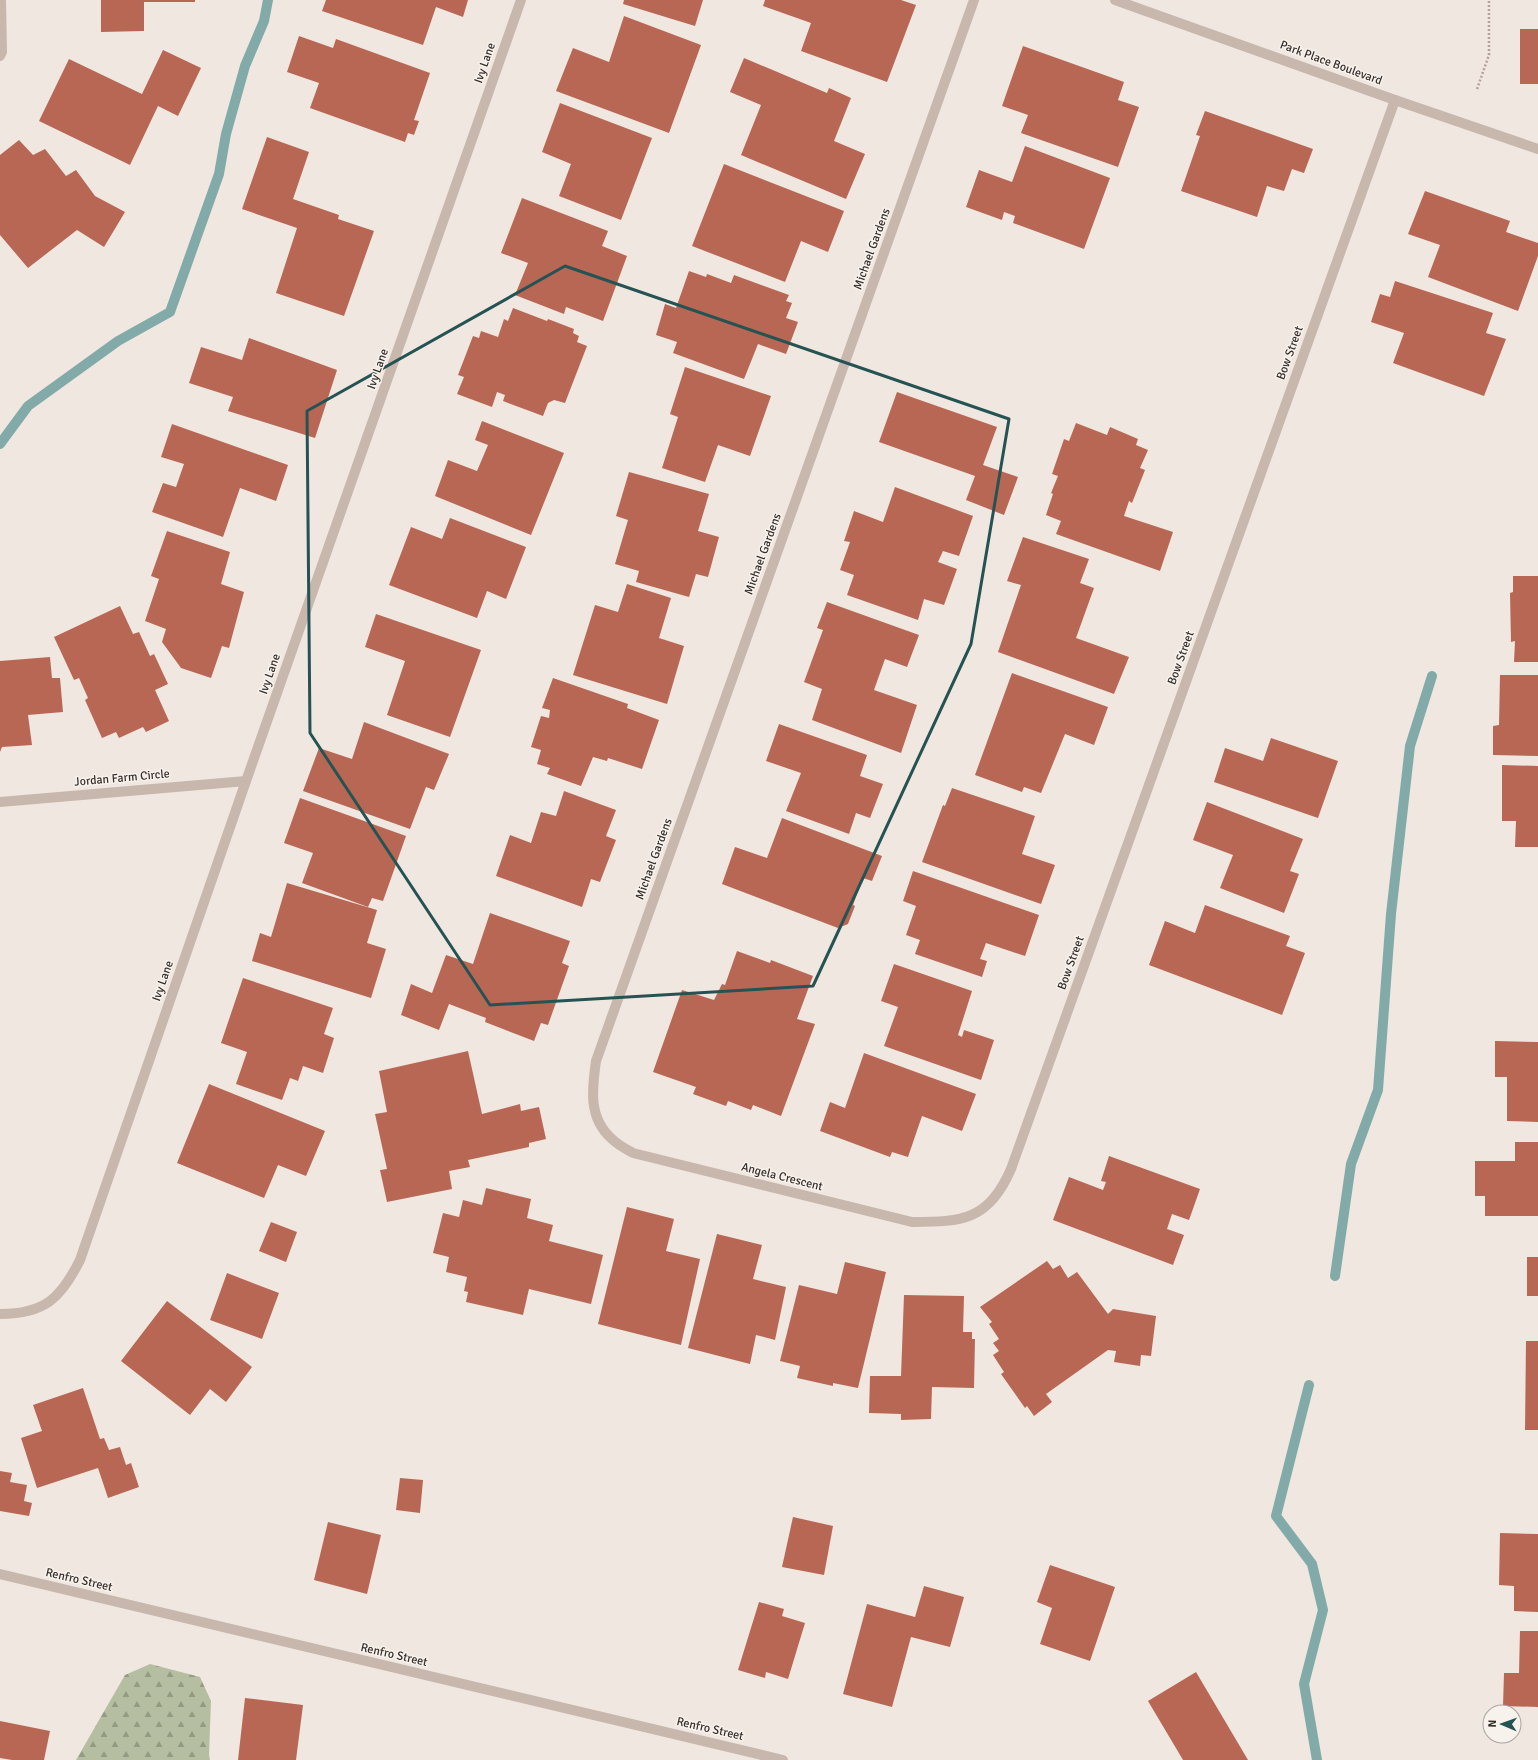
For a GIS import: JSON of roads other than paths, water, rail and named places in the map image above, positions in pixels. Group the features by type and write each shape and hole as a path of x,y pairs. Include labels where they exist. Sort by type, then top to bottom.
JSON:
{"street":[{"path":"0,56 2,52 1,0"},
{"name":"Ivy Lane","path":"0,1314 33,1309 58,1297 70,1281 80,1260 246,780 522,0"},
{"name":"Michael Gardens","path":"596,1119 591,1090 596,1061 974,0"},
{"name":"Park Place Boulevard","path":"1115,0 1395,100 1538,149"},
{"name":"Bow Street","path":"975,1214 1002,1190 1011,1169 1395,100"},
{"name":"Jordan Farm Circle","path":"0,802 246,780"},
{"name":"Angela Crescent","path":"596,1119 611,1139 633,1153 912,1222 940,1222 963,1219 975,1214"},
{"name":"Renfro Street","path":"0,1574 783,1760"}],"waterway":[{"path":"0,444 28,406 118,341 170,312 219,174 226,134 245,66 264,21 268,0"},
{"path":"1335,1276 1351,1164 1378,1090 1391,914 1410,746 1432,676"},
{"path":"1309,1385 1276,1516 1312,1564 1323,1610 1304,1684 1317,1760"}]}
